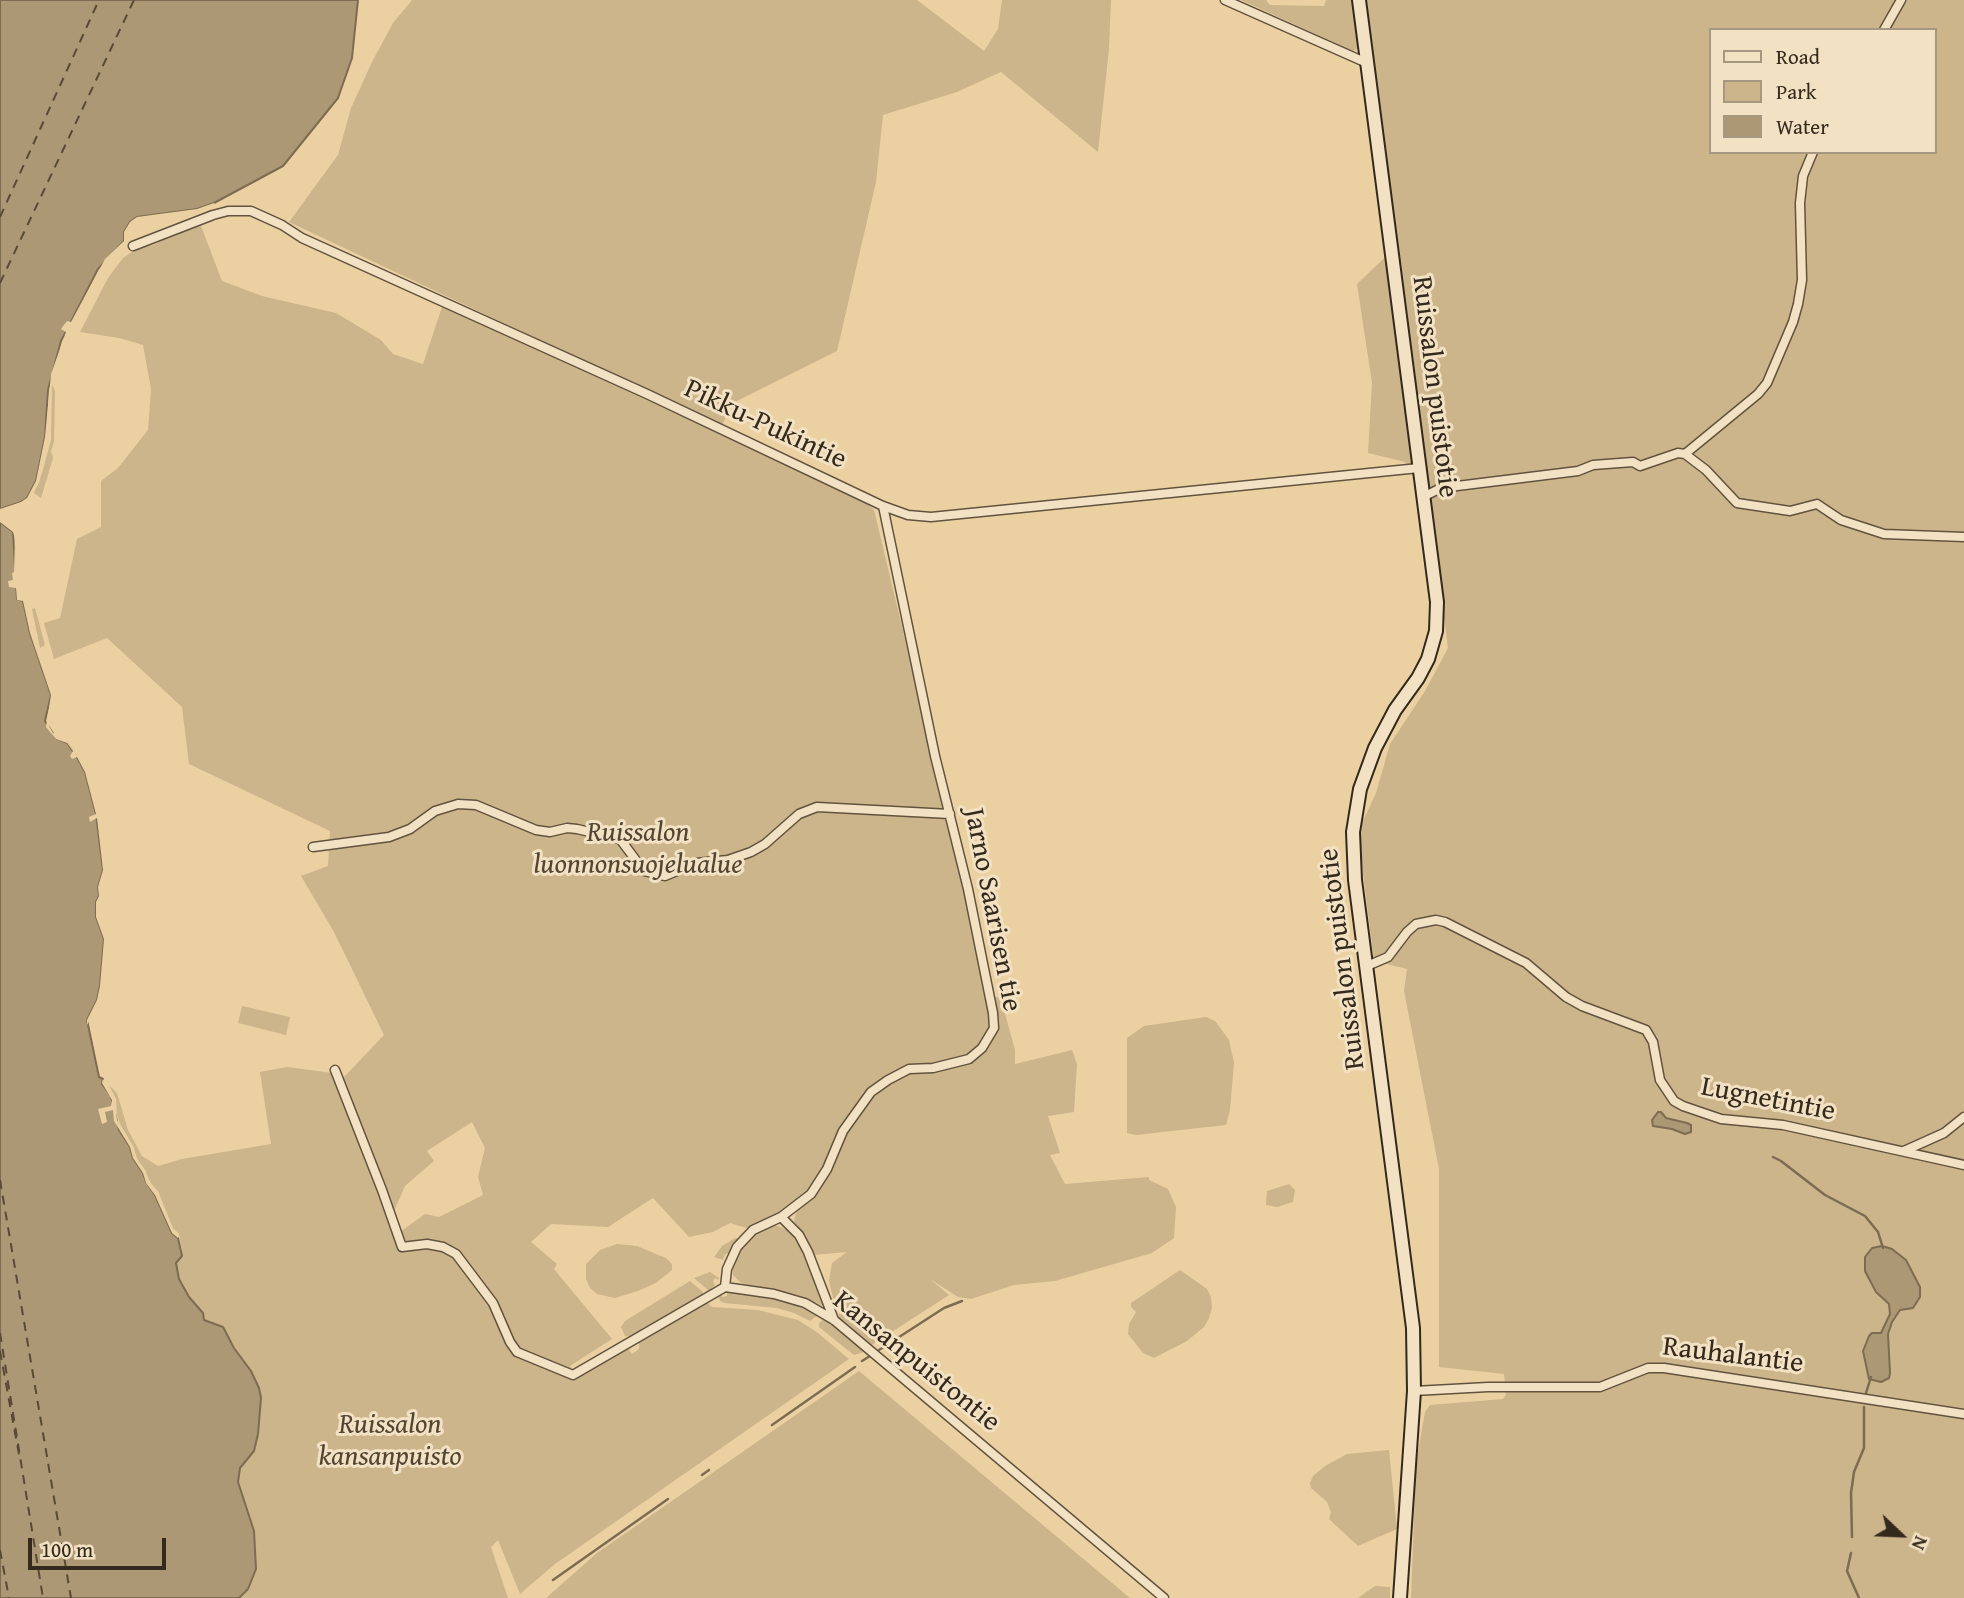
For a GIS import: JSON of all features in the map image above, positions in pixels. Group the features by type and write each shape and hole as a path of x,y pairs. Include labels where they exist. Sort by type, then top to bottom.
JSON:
{"street":[{"path":"1226,0 1367,63"},
{"name":"Ruissalon puistotie","path":"1359,0 1438,619 1433,646 1423,671 1395,710 1375,748 1360,789 1353,832 1355,880 1413,1328 1414,1391 1400,1598"},
{"path":"1885,28 1901,0"},
{"path":"1685,454 1758,394 1767,383 1793,322 1802,280 1800,203 1803,176 1812,154"},
{"name":"Pikku-Pukintie","path":"133,246 214,215 228,211 251,211 883,506 908,515 930,517 1419,468"},
{"path":"1423,497 1441,488 1578,471 1593,465 1633,462 1640,466 1678,453 1685,454 1706,470 1737,503 1790,510 1816,504 1841,520 1884,534 1964,537"},
{"name":"Jarno Saarisen tie","path":"725,1287 733,1253 753,1230 781,1217 820,1184 842,1131 871,1093 909,1069 933,1068 969,1059 982,1048 994,1028 968,889 935,756 883,506"},
{"path":"313,847 389,837 410,828 435,811 458,804 476,805 536,830 550,832 577,829 620,839 644,870 665,876 696,863 728,860 751,852 765,844 799,814 817,807 950,814"},
{"name":"Lugnetintie","path":"1367,966 1388,957 1416,924 1436,920 1445,922 1525,963 1566,997 1582,1006 1646,1030 1653,1042 1660,1080 1674,1101 1683,1106 1721,1119 1783,1125 1964,1165"},
{"path":"335,1070 402,1247 427,1244 443,1247 456,1254 493,1303 517,1352 573,1375 725,1287"},
{"path":"1904,1151 1944,1133 1964,1117"},
{"path":"781,1217 799,1235 808,1252 834,1320"},
{"name":"Kansanpuistontie","path":"725,1287 792,1299 818,1309 834,1320 1164,1598"},
{"name":"Rauhalantie","path":"1414,1391 1488,1387 1600,1387 1648,1368 1664,1367 1964,1414"}],"green space":[{"path":"412,0 917,0 984,51 998,29 1002,0 1111,0 1109,49 1098,152 1001,72 957,92 883,115 876,182 837,351 731,404 722,426 289,222 338,155 351,108 372,62 393,23"},
{"path":"1241,0 1266,0 1270,5 1324,6 1326,0 1964,0 1964,1598 1411,1598 1416,1463 1425,1412 1430,1405 1503,1399 1506,1394 1504,1374 1439,1367 1439,1169 1404,991 1407,969 1374,961 1360,850 1362,823 1376,793 1390,744 1425,691 1448,648 1429,499 1405,462 1368,453 1372,383 1357,284 1398,245 1371,55 1357,49 1353,51"},
{"name":"Ruissalon luonnonsuojelualue","path":"201,226 222,281 262,296 336,313 381,340 393,354 423,364 442,307 863,499 874,510 991,998 1001,999 1015,1050 1015,1064 1072,1050 1077,1064 1074,1112 1048,1116 1060,1153 1050,1155 1065,1184 1149,1177 1149,1180 1168,1189 1176,1207 1174,1238 1152,1253 1055,1281 1014,1285 971,1299 958,1297 930,1279 949,1295 870,1346 839,1318 839,1313 843,1310 833,1298 829,1281 832,1263 847,1252 813,1255 794,1221 797,1210 795,1203 750,1229 730,1223 713,1232 689,1237 653,1198 608,1227 551,1224 531,1242 557,1264 554,1269 612,1339 570,1366 577,1376 627,1347 632,1354 639,1349 639,1340 706,1301 712,1307 758,1310 798,1320 849,1359 555,1564 520,1594 498,1540 491,1547 508,1598 239,1598 248,1589 256,1569 254,1531 238,1482 240,1469 254,1451 258,1434 261,1398 259,1388 223,1327 207,1322 195,1313 174,1269 182,1251 179,1234 173,1229 158,1191 150,1183 120,1124 116,1099 109,1085 117,1093 128,1130 142,1156 158,1166 182,1159 271,1144 260,1072 287,1067 340,1074 344,1077 384,1035 334,932 301,876 328,866 330,831 189,764 182,707 107,638 54,659 44,623 60,618 77,539 101,527 101,481 118,468 148,430 151,389 143,345 80,332 108,278 123,258 136,249 156,244 176,232","holes":["472,1122 485,1148 478,1177 483,1195 439,1217 425,1214 400,1232 393,1213 405,1186 434,1161 427,1151"]},
{"path":"52,385 55,391 54,442 51,451 53,458 41,498 34,493 51,440"},
{"path":"35,608 45,645 40,648 32,609"},
{"path":"242,1006 290,1017 286,1035 238,1023"},
{"path":"1206,1017 1215,1021 1229,1040 1234,1063 1226,1125 1136,1135 1127,1133 1127,1038 1144,1026"},
{"path":"1289,1184 1295,1190 1293,1202 1277,1207 1266,1205 1267,1191"},
{"path":"772,1226 789,1231 801,1247 823,1306 798,1295 748,1286 733,1275 732,1266 738,1250 754,1234"},
{"path":"735,1238 741,1238 730,1253 725,1254 723,1260 714,1257 722,1246"},
{"path":"617,1244 637,1246 666,1258 672,1264 672,1270 656,1283 638,1291 615,1298 597,1294 586,1279 586,1264 600,1250"},
{"path":"1180,1270 1207,1289 1212,1308 1204,1327 1187,1341 1154,1358 1143,1353 1128,1334 1129,1324 1136,1312 1131,1303"},
{"path":"710,1272 719,1278 715,1278 715,1285 709,1291 694,1278"},
{"path":"690,1281 703,1295 632,1337 625,1336 621,1327 625,1321"},
{"path":"727,1293 759,1294 803,1305 818,1315 810,1321 777,1308 724,1303 718,1295 721,1294 722,1297 727,1296"},
{"path":"824,1319 864,1352 854,1355 819,1327 819,1323"},
{"path":"859,1371 1130,1598 546,1598 597,1553"},
{"path":"1389,1450 1397,1529 1358,1546 1329,1519 1331,1512 1327,1502 1311,1488 1310,1483 1313,1476 1325,1466 1347,1454"},
{"path":"1375,1586 1390,1587 1390,1598 1358,1598"}],"water":[{"path":"0,0 358,0 352,58 338,98 283,166 214,203 197,209 137,217 130,222 124,232 124,241 98,269 61,341 48,390 45,437 36,481 27,498 0,509"},
{"path":"0,522 13,532 17,599 23,601 30,633 51,695 45,721 56,738 67,743 77,757 85,772 96,814 103,870 98,887 96,917 104,939 100,986 97,1000 87,1020 99,1077 103,1079 102,1084 111,1096 119,1130 155,1195 172,1233 178,1238 182,1256 176,1263 179,1279 189,1297 203,1313 204,1320 223,1327 259,1388 261,1398 258,1434 254,1451 240,1468 238,1482 254,1531 256,1569 248,1589 239,1598 0,1598"},
{"path":"1658,1112 1666,1118 1691,1125 1691,1132 1685,1134 1653,1126 1652,1120"},
{"path":"1882,1246 1892,1249 1906,1260 1920,1287 1920,1297 1913,1308 1900,1310 1892,1322 1888,1334 1890,1373 1889,1378 1881,1382 1869,1379 1863,1351 1869,1336 1872,1333 1881,1333 1890,1314 1889,1304 1876,1292 1865,1271 1865,1257 1872,1248"}],"pier":[{"path":"214,203 216,206 208,209 138,220 133,224 127,233 127,243 103,268 62,347 51,390 49,437 39,483 25,503 0,513 0,509 27,498 36,481 45,437 51,374 66,332 61,329 67,321 71,322 105,259 124,241 124,232 130,222 137,217 197,209"},
{"path":"0,518 11,524 18,538 17,573 21,597 26,600 54,695 49,726 53,733 63,736 88,770 99,810 107,869 97,915 107,934 107,947 100,1000 87,1025 100,986 104,939 96,917 98,887 103,870 97,818 90,822 89,817 96,814 85,772 77,757 72,759 70,756 73,751 67,743 56,739 46,727 51,695 30,633 23,601 17,600 16,588 9,587 8,581 13,580 14,572 15,539 13,532 0,522"},
{"path":"103,1079 114,1095 117,1120 158,1193 173,1228 179,1234 178,1238 172,1233 155,1195 114,1121 113,1110 105,1112 107,1122 102,1124 98,1109 111,1106 112,1100 102,1083"}],"waterway":[{"path":"1773,1157 1825,1195 1865,1216 1878,1232 1883,1248"},
{"path":"879,1350 944,1308 962,1301"},
{"path":"862,1361 870,1356"},
{"path":"772,1425 855,1367"},
{"path":"1866,1393 1871,1377"},
{"path":"1852,1537 1851,1493 1854,1472 1864,1448 1864,1407"},
{"path":"702,1475 709,1470"},
{"path":"553,1580 668,1499"},
{"path":"1851,1553 1847,1571 1859,1598"}],"ferry route":[{"path":"0,217 99,0"},
{"path":"0,283 134,0"},
{"path":"0,1180 71,1598"},
{"path":"0,1333 43,1598"},
{"path":"0,1351 20,1460"},
{"path":"0,1550 9,1598"}],"park label":[{"name":"Ruissalon kansanpuisto","path":"390,1442"}]}
